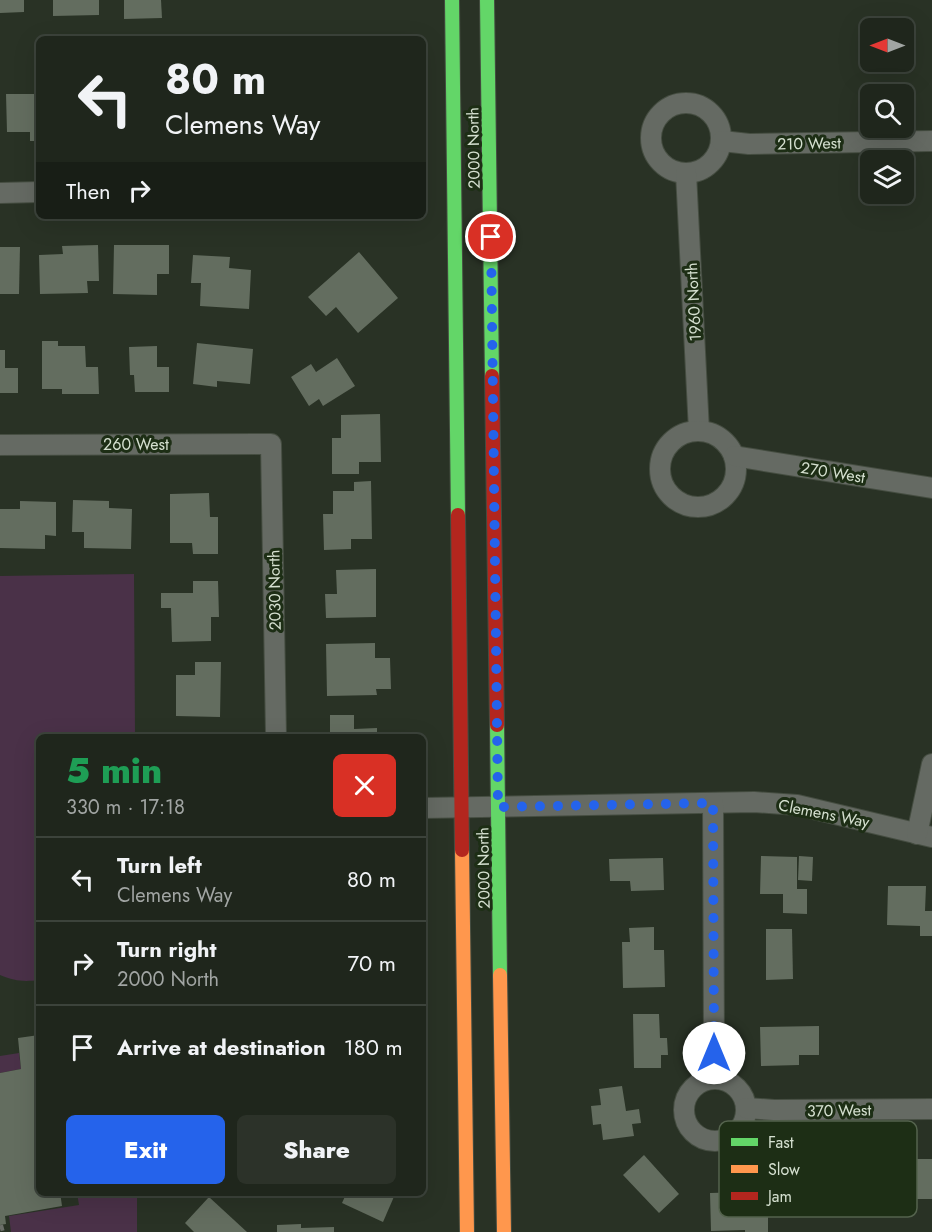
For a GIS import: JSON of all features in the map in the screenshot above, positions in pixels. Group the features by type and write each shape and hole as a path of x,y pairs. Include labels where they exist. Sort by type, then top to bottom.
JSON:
{"street":[{"name":"2000 North","path":"452,0 467,1232"},
{"name":"2000 North","path":"487,0 504,1232"},
{"path":"689,102 710,111 717,119 722,141 719,152 706,168 686,173 665,166 657,158 652,147 651,136 653,125 667,107 689,102"},
{"name":"210 West","path":"722,141 749,144 932,141"},
{"name":"1960 North","path":"686,173 699,431"},
{"path":"0,193 36,192"},
{"path":"699,431 720,438 734,456 735,480 721,499 710,505 698,507 676,500 662,480 660,468 662,457 668,446 677,438 688,433 699,431"},
{"name":"260 West","path":"0,445 271,444"},
{"name":"2030 North","path":"271,444 276,734"},
{"name":"270 West","path":"734,456 932,488"},
{"path":"924,836 932,764"},
{"name":"Clemens Way","path":"426,808 754,802 797,805 924,836"},
{"path":"711,1078 714,1053 713,803"},
{"path":"719,1140 706,1140 691,1131 684,1115 686,1098 696,1085 711,1078 720,1078 736,1086 745,1100 746,1117 744,1121"},
{"name":"370 West","path":"746,1108 774,1110 932,1109"}],"path":[{"path":"1,1224 3,1232"}],"shaded area":[{"path":"134,574 135,734 36,734 36,980 10,979 0,975 0,576"},
{"path":"19,1053 21,1069 0,1073 0,1056"},
{"path":"78,1196 137,1196 137,1232 11,1232 9,1216 79,1205"}],"building":[{"path":"0,0 24,0 24,12 0,13"},
{"path":"53,0 99,0 99,15 53,16"},
{"path":"124,0 161,0 162,18 124,19"},
{"path":"6,94 36,94 36,141 30,141 30,132 7,132"},
{"path":"98,245 99,281 87,281 88,293 40,294 39,255 63,254 62,246"},
{"path":"114,245 169,245 169,274 157,274 157,295 113,294"},
{"path":"0,247 20,247 19,294 0,294"},
{"path":"359,252 398,298 358,333 336,307 326,316 308,297"},
{"path":"193,255 230,257 229,268 251,270 249,309 200,306 201,283 191,283"},
{"path":"42,341 58,341 58,346 85,346 86,367 98,367 99,394 62,394 62,389 42,389"},
{"path":"197,343 253,349 250,384 217,381 217,387 193,384"},
{"path":"157,346 157,367 169,367 169,392 135,392 134,375 130,375 129,347"},
{"path":"0,350 5,350 5,368 18,368 18,393 0,393"},
{"path":"337,358 355,386 323,406 319,399 309,406 291,377 311,364 316,372"},
{"path":"380,414 381,462 359,462 359,474 332,474 332,438 341,438 341,415"},
{"path":"371,481 372,539 351,539 351,549 324,550 323,514 333,514 333,491 354,491 354,482"},
{"path":"209,493 210,517 218,517 218,554 193,554 192,543 170,543 170,494"},
{"path":"73,500 109,501 109,508 132,509 131,549 84,548 84,532 72,532"},
{"path":"20,501 56,502 56,536 45,535 45,549 0,548 0,509 20,509"},
{"path":"376,569 376,617 326,618 325,594 337,594 336,570"},
{"path":"193,581 218,581 219,617 211,617 211,641 172,642 171,608 161,608 161,593 193,593"},
{"path":"375,643 375,658 390,658 391,689 376,689 377,695 327,696 326,644"},
{"path":"195,662 221,662 220,717 176,716 176,675 195,675"},
{"path":"330,715 354,715 354,729 377,728 377,734 330,734"},
{"path":"761,856 797,857 797,889 807,889 807,914 783,913 783,894 760,894"},
{"path":"799,856 813,857 812,881 798,880"},
{"path":"663,858 664,890 631,891 630,881 610,881 609,859"},
{"path":"888,886 926,886 925,911 932,911 932,936 920,936 920,926 887,925"},
{"path":"654,927 654,950 664,950 665,987 623,988 622,942 630,942 629,928"},
{"path":"766,929 792,929 793,979 766,980"},
{"path":"633,1014 659,1014 660,1038 667,1038 668,1055 661,1055 661,1068 634,1068"},
{"path":"819,1026 819,1055 799,1055 799,1065 761,1066 760,1027"},
{"path":"36,1035 36,1196 61,1196 62,1206 5,1216 6,1224 0,1225 0,1073 21,1069 18,1038"},
{"path":"622,1086 626,1111 639,1109 641,1123 632,1124 634,1136 603,1140 601,1124 593,1125 591,1106 601,1105 599,1089"},
{"path":"644,1155 679,1194 659,1213 623,1175"},
{"path":"917,1159 932,1159 932,1199 917,1199"},
{"path":"710,1193 719,1193 719,1217 768,1217 768,1232 711,1231"},
{"path":"345,1196 394,1196 383,1222 342,1203"},
{"path":"209,1197 247,1232 194,1232 185,1223"},
{"path":"301,1224 301,1228 334,1227 334,1232 277,1232 277,1225"}],"traffic: fast":[{"path":"452,0 458,515"},
{"path":"487,0 492,376"},
{"path":"497,725 500,975"}],"traffic: slow":[{"path":"462,850 467,1232"},
{"path":"500,975 504,1232"}],"traffic: jam":[{"path":"492,376 497,725"},
{"path":"458,515 462,850"}],"route":[{"path":"491,237 498,807 713,803 714,1053"}]}
